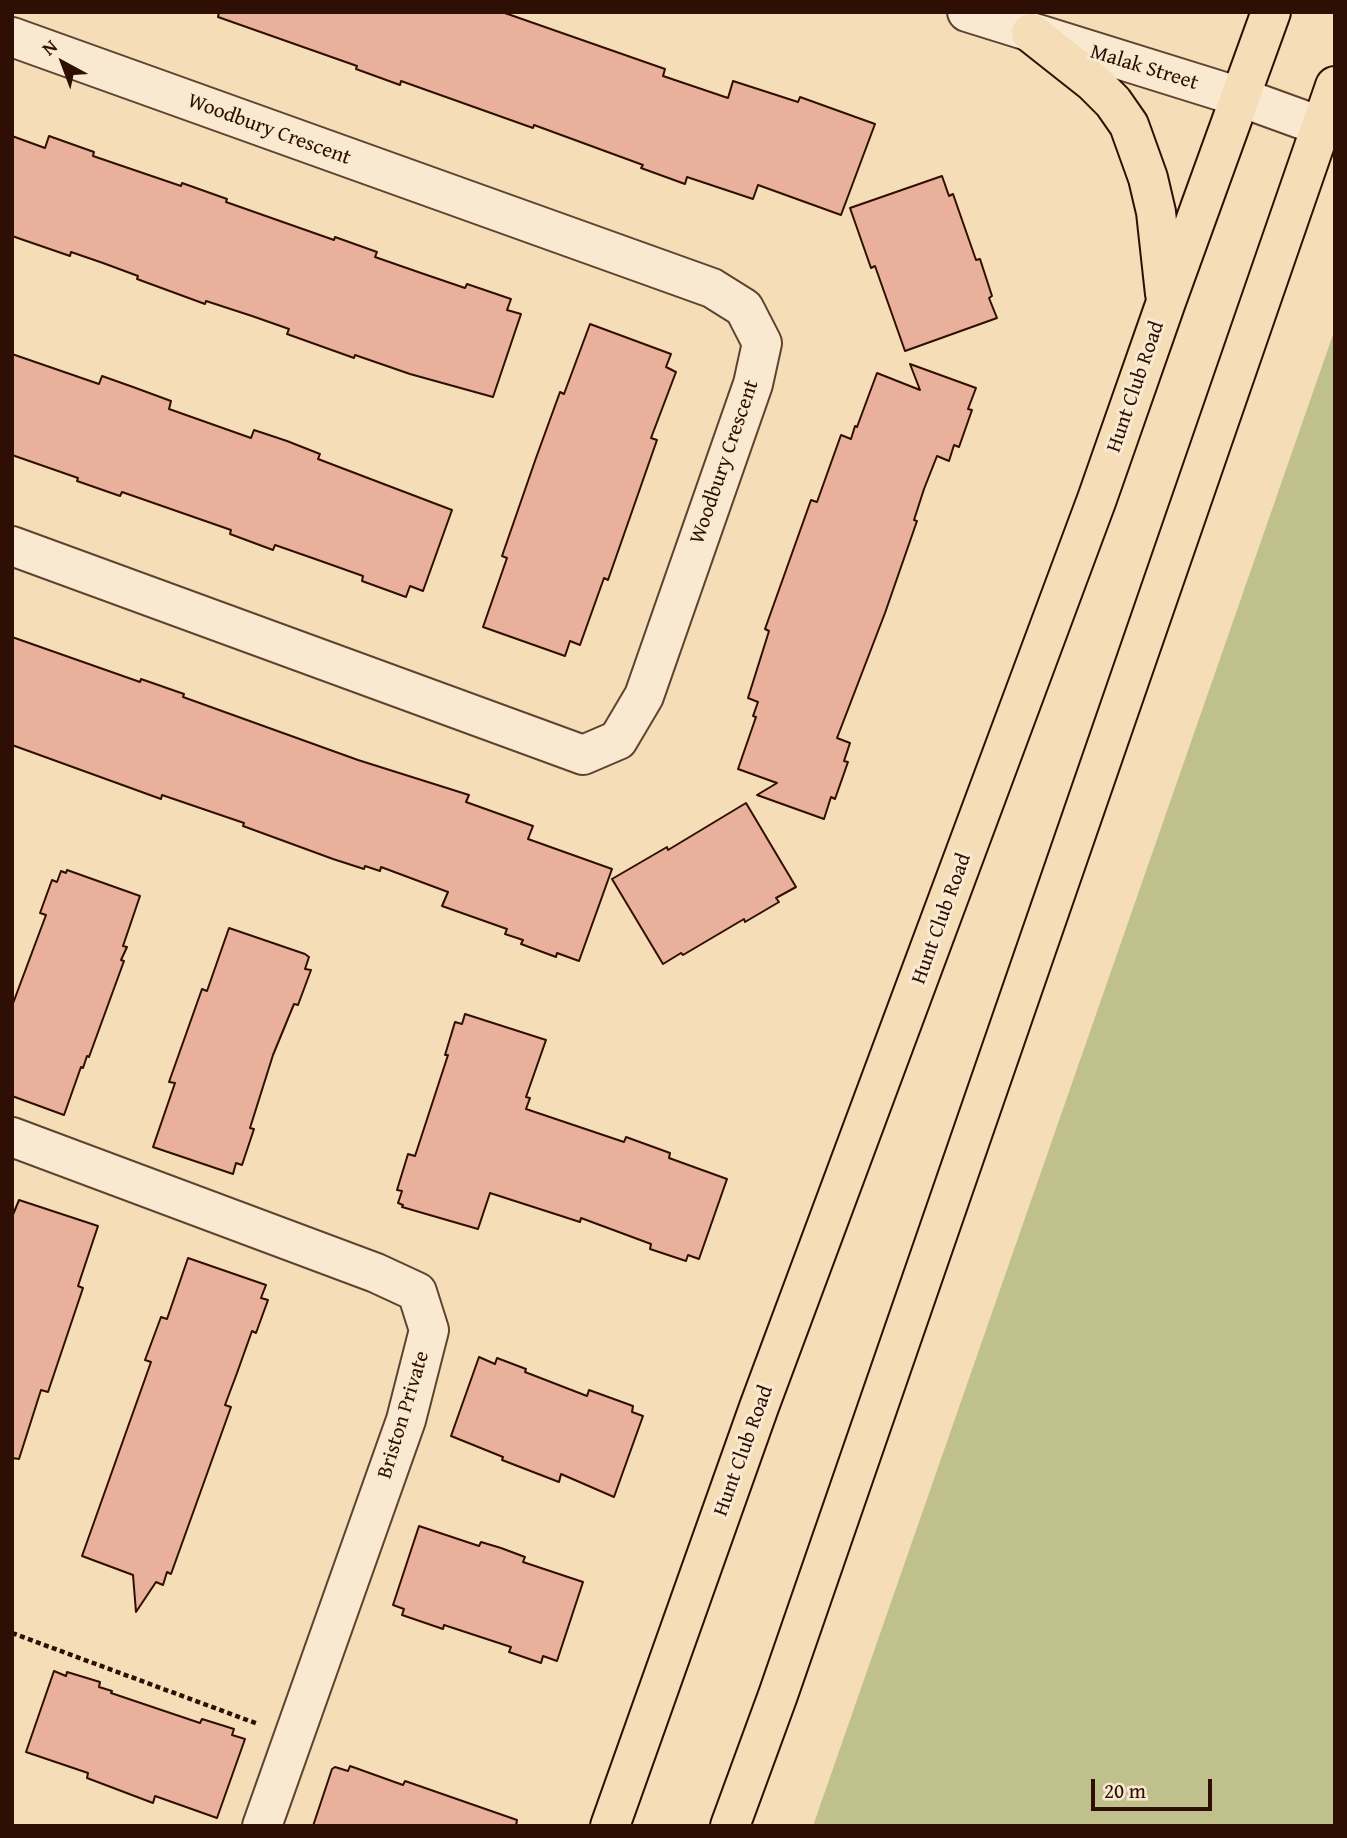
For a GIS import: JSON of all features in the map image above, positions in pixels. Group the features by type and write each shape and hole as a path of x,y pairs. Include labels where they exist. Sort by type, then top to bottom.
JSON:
{"main road":[{"name":"Hunt Club Road","path":"610,1826 759,1407 1088,525 1271,12"},
{"path":"1031,33 1093,82 1113,102 1129,125 1145,167 1156,212 1166,302"},
{"path":"730,1826 778,1695 1335,86"}],"street":[{"name":"Malak Street","path":"967,12 1240,97 1320,126"},
{"name":"Woodbury Crescent","path":"12,37 712,288 744,308 762,343 753,384 644,696 618,740 583,755 12,546"},
{"name":"Briston Private","path":"12,1137 376,1273 416,1292 429,1330 406,1420 262,1826"}],"path":[{"path":"12,1633 293,1737"}],"green space":[{"path":"1335,329 1335,1826 813,1826"}],"building":[{"path":"219,12 502,12 665,69 663,76 728,98 733,81 798,102 800,97 875,124 841,215 758,185 753,199 687,177 685,184 641,168 643,165 534,125 533,128 401,81 400,85 356,69 357,66 218,17"},
{"path":"12,136 45,148 49,136 94,152 93,156 181,186 182,183 227,199 226,202 334,240 335,237 377,252 375,257 465,288 467,284 511,299 507,310 521,314 493,397 410,374 355,355 354,358 287,334 289,329 206,301 205,304 71,252 70,256 12,236"},
{"path":"942,176 949,196 953,194 976,260 980,259 992,296 989,298 997,318 905,351 875,266 871,268 850,208"},
{"path":"590,324 671,354 666,367 676,372 651,438 657,440 608,580 604,578 580,645 570,641 565,656 483,627 507,558 502,556 536,458 560,392 564,394"},
{"path":"12,354 99,384 102,376 171,401 169,409 251,438 254,430 287,441 320,454 318,459 452,510 423,591 410,586 406,597 362,581 363,576 275,545 273,550 230,534 231,530 122,492 120,496 12,455"},
{"path":"910,364 976,388 968,409 972,410 959,447 954,445 949,461 937,456 924,489 914,520 917,521 885,613 837,738 850,743 844,761 848,762 835,799 831,797 824,819 757,795 777,783 738,769 756,717 753,716 758,702 748,698 769,631 765,629 811,500 817,502 841,435 851,439 877,373 920,390"},
{"path":"12,637 140,682 141,679 184,694 183,697 358,760 469,795 466,802 533,826 528,839 612,869 579,961 557,953 556,957 521,944 523,940 505,934 507,929 442,906 448,892 381,867 380,871 365,866 364,869 333,859 243,826 244,823 162,795 161,799 12,745"},
{"path":"746,803 796,887 776,898 779,902 745,922 744,919 663,964 612,879 667,847 668,850"},
{"path":"67,870 140,896 123,946 127,947 121,960 124,961 89,1057 87,1056 83,1068 81,1067 64,1115 12,1096 12,1006 46,915 40,913 52,880 57,882 61,871 66,873"},
{"path":"229,928 305,954 309,957 305,969 311,970 298,1005 294,1004 273,1055 250,1128 254,1129 242,1165 236,1163 233,1174 153,1147 175,1083 169,1082 202,989 207,991"},
{"path":"465,1014 546,1040 526,1097 530,1098 526,1109 624,1142 626,1137 670,1153 669,1158 727,1179 699,1259 688,1255 686,1261 650,1249 651,1244 581,1218 580,1222 490,1193 478,1229 402,1207 403,1205 398,1203 402,1191 397,1190 408,1154 415,1156 448,1055 445,1055 455,1022 462,1024"},
{"path":"19,1200 98,1226 78,1286 83,1288 48,1392 41,1390 19,1459 12,1458 12,1217"},
{"path":"188,1258 266,1285 261,1298 268,1300 256,1333 252,1331 225,1405 231,1407 171,1574 167,1572 163,1585 156,1582 136,1612 133,1575 82,1556 151,1362 145,1360 161,1317 167,1319"},
{"path":"479,1357 495,1364 497,1358 587,1396 589,1390 633,1406 632,1412 643,1416 614,1497 561,1474 559,1482 451,1436"},
{"path":"419,1526 479,1546 481,1542 501,1548 525,1557 523,1562 583,1582 557,1661 543,1656 541,1663 509,1652 511,1647 444,1625 443,1629 402,1615 404,1609 393,1605"},
{"path":"54,1671 100,1682 99,1687 112,1691 111,1693 200,1723 202,1719 234,1729 232,1735 245,1739 217,1818 155,1796 153,1803 87,1778 88,1773 26,1752"},
{"path":"350,1766 403,1785 405,1781 517,1820 516,1826 313,1826 332,1769 335,1767 348,1771"}]}
